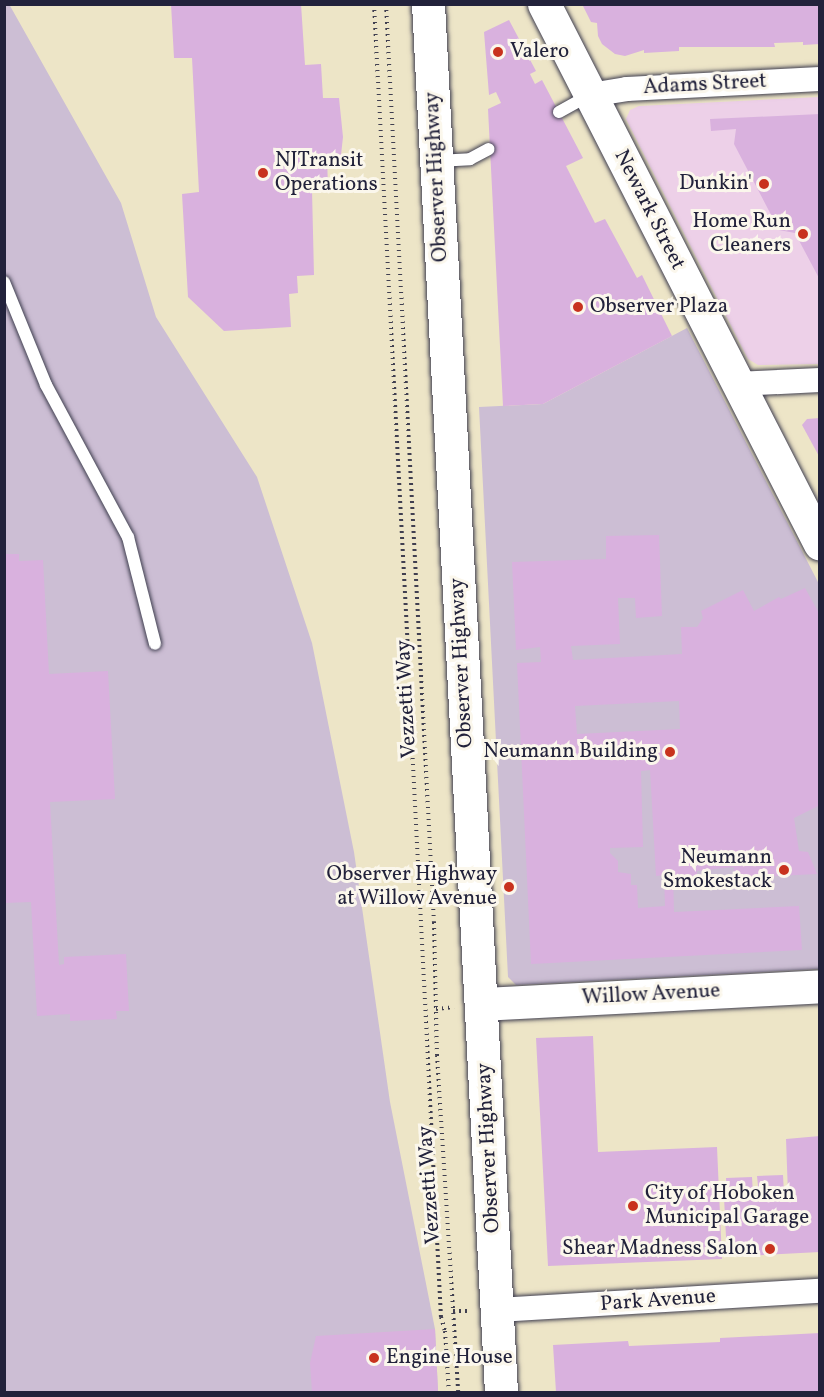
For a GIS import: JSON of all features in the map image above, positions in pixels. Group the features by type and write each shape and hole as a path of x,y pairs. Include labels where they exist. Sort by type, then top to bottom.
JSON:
{"main road":[{"name":"Observer Highway","path":"428,4 501,1392"},
{"name":"Newark Street","path":"544,4 819,544"},
{"name":"Willow Avenue","path":"482,1004 819,986"}],"street":[{"name":"Adams Street","path":"590,95 627,88 819,79"},
{"path":"736,384 819,380"},
{"name":"Park Avenue","path":"497,1310 819,1291"}],"lane":[{"path":"559,112 590,95"},
{"path":"436,161 470,159 489,149"},
{"path":"4,282 46,385 128,537 155,644"}],"path":[{"path":"374,4 408,651"},
{"name":"Vezzetti Way","path":"386,4 434,922 437,1055 458,1392"},
{"path":"409,686 441,1317 446,1331 449,1392"}],"shaded area":[{"path":"9,4 121,203 156,317 257,477 312,643 354,852 390,1102 435,1329 438,1392 5,1392 4,5"},
{"path":"819,97 819,364 758,365 748,359 626,119 630,110 639,106"},
{"path":"687,328 819,584 819,969 516,985 508,977 479,407 543,404"}],"building":[{"name":"NJTransit Operations","path":"171,4 301,4 305,65 321,64 323,98 339,98 343,137 341,155 327,156 328,189 312,190 314,275 297,276 298,293 289,294 291,327 224,331 188,297 182,194 199,192 192,58 174,58"},
{"path":"582,4 820,4 820,44 803,45 803,42 774,43 775,47 679,47 679,51 644,53 644,50 625,56 615,54 602,44 598,36 597,23 591,22"},
{"name":"Observer Plaza","path":"509,20 536,71 530,74 535,84 542,80 583,158 566,166 595,223 605,219 637,278 642,275 672,336 543,404 503,406 488,109 501,103 496,92 489,95 484,32"},
{"path":"820,114 820,280 795,233 779,230 734,144 736,129 711,131 710,119"},
{"path":"820,418 820,458 802,425 807,419"},
{"name":"Neumann Building","path":"659,535 662,616 636,618 635,598 618,598 620,644 571,646 573,660 682,654 681,627 697,627 703,618 701,611 743,590 754,611 779,597 781,599 805,588 820,615 820,805 794,818 799,851 808,852 817,874 735,878 734,867 697,871 697,880 681,881 681,875 673,875 674,912 799,906 802,950 531,964 517,663 541,662 540,647 516,650 512,562 606,559 606,536","holes":["679,701 680,729 577,734 575,706","650,770 656,876 664,875 665,906 638,908 637,885 631,885 631,874 618,872 618,861 610,853 610,848 643,847 641,771"]},
{"path":"4,554 19,554 19,561 43,560 49,674 108,671 115,799 50,802 59,965 64,964 64,957 126,954 129,1011 116,1011 117,1019 70,1021 70,1014 37,1016 31,902 4,903"},
{"name":"City of Hoboken Municipal Garage","path":"593,1036 598,1152 717,1147 722,1259 548,1266 536,1038"},
{"path":"820,1136 820,1252 727,1257 724,1197 729,1197 729,1195 727,1195 726,1178 752,1177 753,1194 751,1197 759,1196 757,1176 783,1175 784,1194 788,1194 786,1139"},
{"name":"Engine House","path":"435,1329 438,1392 312,1392 310,1363 316,1336"},
{"path":"820,1333 820,1392 556,1392 553,1345 628,1341 629,1346 720,1342 720,1338"}],"place":[{"name":"Valero","path":"498,52"},
{"name":"NJTransit Operations","path":"263,173"},
{"name":"Dunkin'","path":"764,184"},
{"name":"Home Run Cleaners","path":"803,234"},
{"name":"Observer Plaza","path":"578,307"},
{"name":"Neumann Building","path":"670,752"},
{"name":"Neumann Smokestack","path":"784,870"},
{"name":"Observer Highway at Willow Avenue","path":"509,887"},
{"name":"City of Hoboken Municipal Garage","path":"633,1206"},
{"name":"Shear Madness Salon","path":"770,1249"},
{"name":"Engine House","path":"374,1358"}]}
